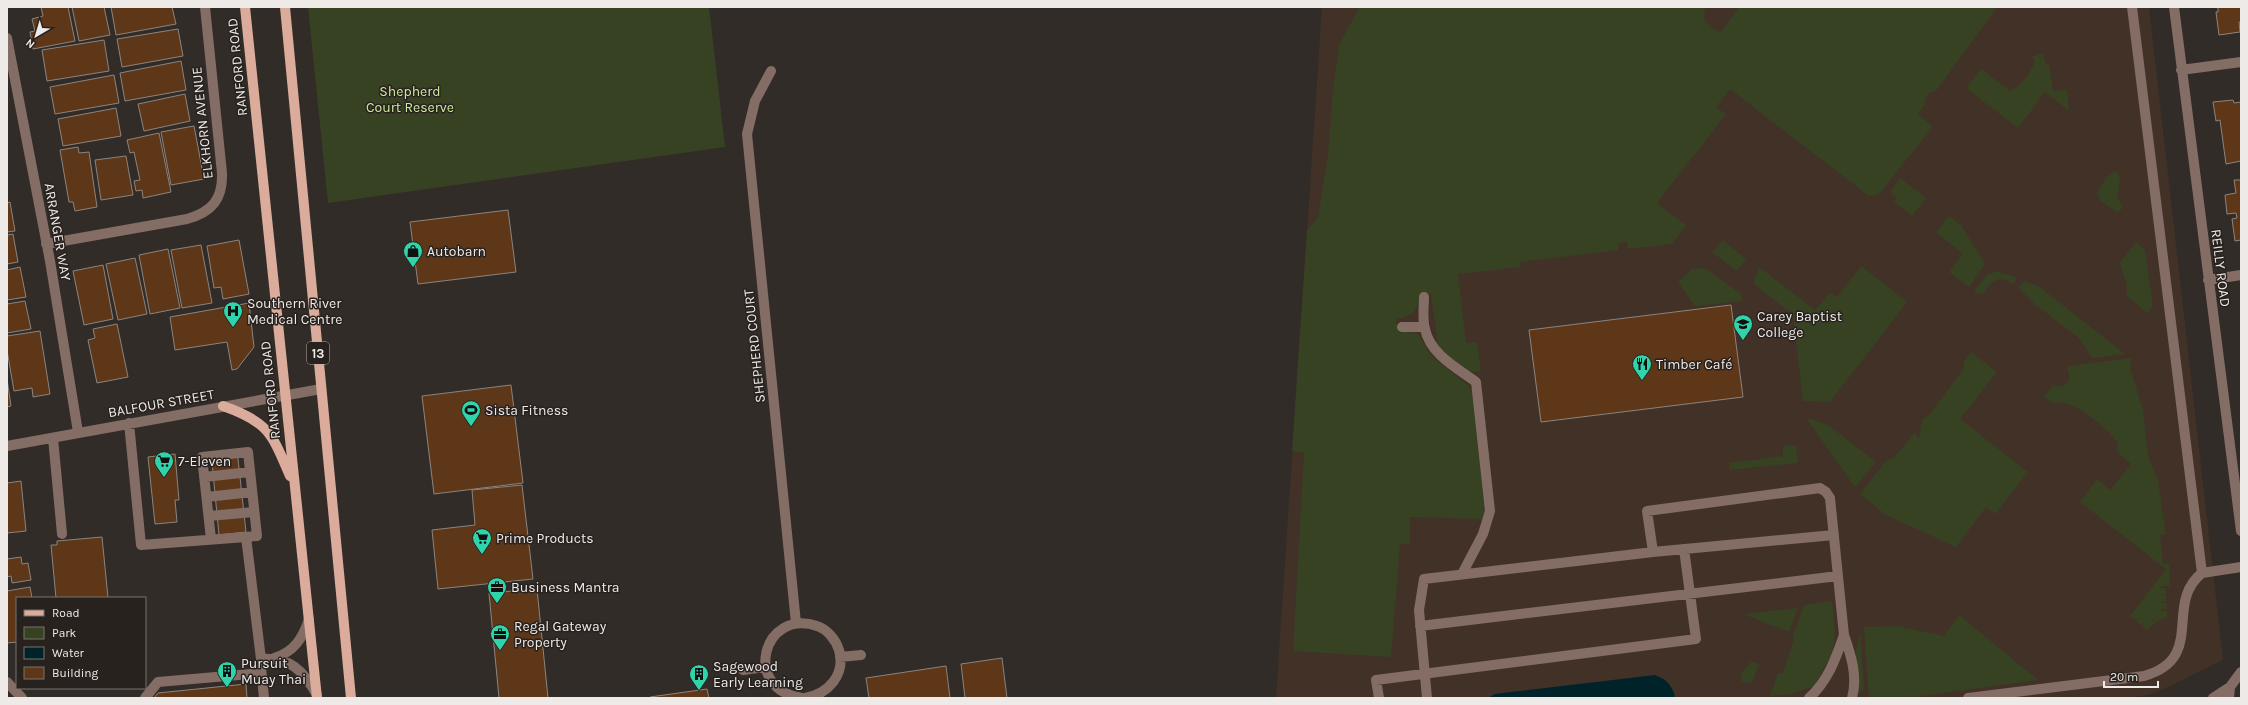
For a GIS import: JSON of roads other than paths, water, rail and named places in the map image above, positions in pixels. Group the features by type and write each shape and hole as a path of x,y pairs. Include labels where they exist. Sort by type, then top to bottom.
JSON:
{"main road":[{"name":"RANFORD ROAD","path":"246,7 284,395 317,696"},
{"name":"13","path":"285,7 351,698"},
{"path":"223,406 246,414 261,425 274,440 294,485"}],"street":[{"name":"ELKHORN AVENUE","path":"46,244 187,219 205,212 219,197 222,187 222,173 205,7"},
{"path":"2132,7 2202,573"},
{"name":"REILLY ROAD","path":"2174,7 2208,280 2239,491 2241,531"},
{"name":"ARRANGER WAY","path":"7,38 46,244 78,432"},
{"path":"2181,70 2241,62"},
{"name":"SHEPHERD COURT","path":"771,71 755,101 747,134 796,623"},
{"path":"2208,280 2241,275"},
{"path":"1424,297 1424,327 1428,340 1439,354 1476,382 1490,511 1483,534 1462,574"},
{"path":"1402,327 1424,327"},
{"name":"BALFOUR STREET","path":"7,446 321,389"},
{"path":"129,423 141,545 256,536 248,452 202,457 211,539"},
{"path":"53,438 62,534"},
{"path":"204,477 250,472"},
{"path":"1653,552 1646,511 1820,488 1826,492 1830,498 1844,635 1851,656 1854,676 1852,698"},
{"path":"207,498 252,492"},
{"path":"209,516 254,512"},
{"path":"1427,698 1419,610 1424,579 1653,552 1834,535"},
{"path":"246,537 261,659 264,698"},
{"path":"1379,698 1376,680 1696,639 1684,549"},
{"path":"1968,698 2144,676 2160,672 2177,654 2181,642 2185,600 2190,585 2202,573 2241,567"},
{"path":"1420,626 1838,576"},
{"path":"261,659 282,656 299,642 309,619"},
{"path":"802,698 791,697 780,691 771,682 766,667 765,658 768,646 774,635 784,628 796,623 814,625 830,634 837,644 840,657 839,669 835,681 827,690 816,696 805,698"},
{"path":"1809,698 1824,682 1834,662 1844,635"},
{"path":"840,657 861,655"},
{"path":"272,658 284,660 298,669 309,680 317,696"},
{"path":"743,670 766,667"},
{"path":"2213,698 2230,686 2241,671"},
{"path":"145,698 158,682 261,673"},
{"path":"7,682 22,698"},
{"path":"2229,698 2230,686"}],"water":[{"path":"1655,675 1668,684 1673,690 1675,698 1488,698 1495,694"}],"place":[{"name":"Autobarn","path":"413,268"},
{"name":"Southern River Medical Centre","path":"233,328"},
{"name":"Carey Baptist College","path":"1743,341"},
{"name":"Timber Café","path":"1642,381"},
{"name":"Sista Fitness","path":"471,427"},
{"name":"7-Eleven","path":"164,478"},
{"name":"Prime Products","path":"482,555"},
{"name":"Business Mantra","path":"497,604"},
{"name":"Regal Gateway Property","path":"500,651"},
{"name":"Pursuit Muay Thai","path":"227,688"},
{"name":"Sagewood Early Learning","path":"699,691"}],"park label":[{"name":"Shepherd Court Reserve","path":"410,100"}]}
